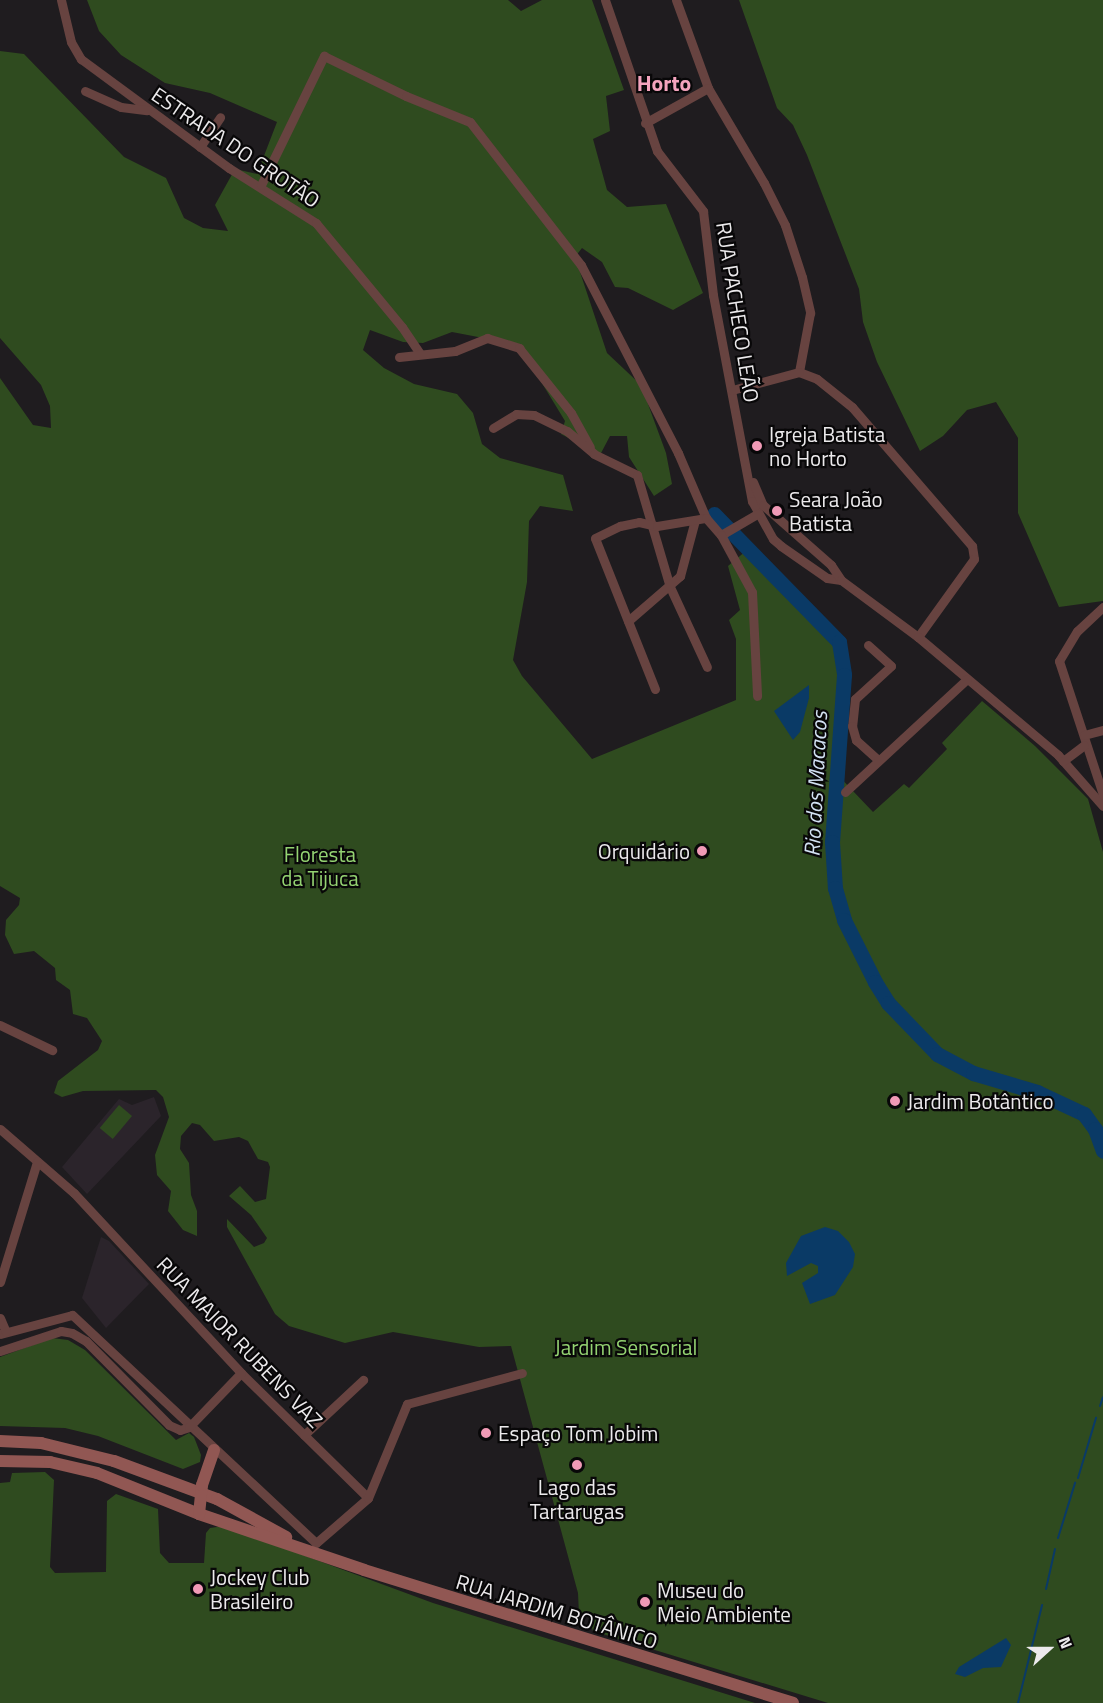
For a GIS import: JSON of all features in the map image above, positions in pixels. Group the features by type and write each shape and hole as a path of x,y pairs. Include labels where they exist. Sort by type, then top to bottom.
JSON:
{"main road":[{"name":"RUA JARDIM BOTÂNICO","path":"0,1441 74,1449 201,1493 314,1547"},
{"path":"199,1514 201,1493 214,1450"},
{"name":"RUA JARDIM BOTÂNICO","path":"0,1461 50,1462 97,1473 199,1514 314,1547 601,1646 793,1703"}],"street":[{"name":"ESTRADA DO GROTÃO","path":"61,0 71,42 81,59 200,147 319,225 353,272 402,327 420,354"},
{"name":"RUA PACHECO LEÃO","path":"605,0 645,123 667,167 703,211 713,295 758,516 781,546 827,578 841,580"},
{"path":"676,0 708,88 764,183 785,225 802,277 810,314 799,372"},
{"path":"261,185 324,56 406,96 470,122 581,265 678,453 706,518 721,535 752,592 757,696"},
{"path":"645,123 708,88"},
{"path":"85,91 122,107 147,110"},
{"path":"200,147 220,117"},
{"path":"399,357 455,351 487,338 519,348 571,413 594,454"},
{"path":"732,390 799,372 817,379 852,407 972,546 974,559 918,637"},
{"path":"493,428 516,414 534,414 567,431 594,454 637,475 670,587 707,667"},
{"name":"RUA PACHECO LEÃO","path":"741,439 755,489 774,516 841,580 918,637 1063,761 1103,806"},
{"path":"721,535 758,516 774,516"},
{"path":"655,689 595,538 620,526 650,523 657,526 706,518"},
{"path":"628,621 670,587 685,566 695,520"},
{"path":"781,546 781,536 791,530"},
{"path":"1103,607 1077,631 1059,661 1084,735 1084,745 1103,795"},
{"path":"868,645 891,666 855,699 852,726 856,740 878,759"},
{"path":"845,792 967,679"},
{"path":"1084,735 1103,730"},
{"path":"1063,761 1084,745"},
{"path":"0,1025 52,1050"},
{"name":"RUA MAJOR RUBENS VAZ","path":"0,1129 74,1193 241,1373 368,1498"},
{"path":"0,1282 37,1162"},
{"path":"0,1318 3,1333 72,1315 314,1547 368,1498 407,1404 522,1373"},
{"path":"0,1351 61,1331 72,1333 86,1341 169,1425 180,1430 189,1427 241,1373"},
{"path":"304,1435 363,1380"}],"shaded area":[{"path":"154,1097 161,1116 87,1194 62,1167 119,1099 132,1105"},
{"path":"101,1237 109,1241 149,1284 106,1328 82,1298"}],"green space":[{"name":"Floresta da Tijuca","path":"87,0 508,0 521,11 542,0 592,0 624,90 606,96 610,131 593,139 607,190 627,207 666,204 703,293 673,310 628,288 615,287 602,262 582,248 575,257 607,353 641,385 666,453 672,484 654,496 629,457 627,436 610,436 600,455 561,434 565,421 523,352 499,341 452,332 423,343 403,342 370,330 363,350 384,368 414,384 457,394 473,413 482,444 500,458 563,475 573,511 540,506 529,521 527,582 513,660 522,676 592,759 736,700 736,639 729,620 740,610 728,566 747,550 839,644 833,770 873,812 904,784 909,788 947,749 942,743 982,701 1035,746 1088,799 1103,852 1103,1703 828,1703 593,1631 588,1616 579,1615 578,1593 511,1346 479,1347 393,1332 345,1343 289,1326 275,1314 227,1227 227,1219 254,1247 264,1243 267,1238 251,1215 229,1196 240,1186 255,1202 266,1199 270,1167 268,1162 258,1159 248,1141 239,1137 214,1141 200,1125 192,1123 181,1136 180,1149 189,1163 191,1195 197,1211 197,1236 183,1230 168,1211 171,1191 157,1175 155,1155 169,1117 163,1097 156,1090 83,1091 62,1097 54,1093 58,1081 98,1050 102,1041 87,1018 73,1014 70,990 56,980 55,968 34,951 14,954 5,935 6,920 19,905 20,898 0,886 0,378 33,425 51,428 50,406 41,385 0,338 0,51 24,54 124,157 166,178 184,218 203,228 228,231 215,205 235,169 257,174 277,122 210,93 165,83 121,55 99,31"},
{"path":"739,0 1103,0 1103,601 1059,607 1018,513 1018,438 996,402 967,410 943,436 920,451 877,362 863,322 859,289 807,155 793,125 777,108"},
{"path":"119,1105 132,1116 113,1139 100,1128"},
{"path":"52,1338 68,1340 85,1350 176,1440 189,1433 194,1437 201,1455 200,1462 183,1469 98,1436 65,1428 0,1426 0,1357"},
{"name":"Jockey Club Brasileiro","path":"45,1472 54,1480 50,1567 55,1573 106,1572 107,1501 116,1494 158,1509 160,1553 169,1563 204,1563 206,1533 210,1528 224,1526 433,1603 755,1703 0,1703 0,1483 10,1482 12,1473"}],"water":[{"path":"809,685 809,698 800,732 793,740 774,711"},
{"path":"825,1227 838,1231 849,1242 855,1254 853,1267 835,1295 810,1304 802,1283 818,1273 818,1266 811,1263 787,1276 786,1263 801,1236"},
{"path":"1006,1638 1011,1645 1001,1667 983,1668 965,1677 955,1674 959,1667"}],"waterway":[{"name":"Rio dos Macacos","path":"714,514 839,642 844,675 832,842 835,888 844,920 875,982 888,1003 937,1054 973,1073 1037,1092 1084,1114 1095,1129 1103,1151"},
{"path":"1100,1406 1103,1397"},
{"path":"1078,1478 1096,1418"},
{"path":"1058,1538 1075,1483"},
{"path":"1046,1589 1055,1549"},
{"path":"1018,1703 1042,1605"}],"place":[{"name":"Igreja Batista no Horto","path":"757,446"},
{"name":"Seara João Batista","path":"777,511"},
{"name":"Orquidário","path":"702,851"},
{"name":"Jardim Botântico","path":"895,1101"},
{"name":"Espaço Tom Jobim","path":"486,1433"},
{"name":"Lago das Tartarugas","path":"577,1465"},
{"name":"Jockey Club Brasileiro","path":"198,1589"},
{"name":"Museu do Meio Ambiente","path":"645,1602"}],"district":[{"name":"Horto","path":"664,84"}],"park label":[{"name":"Jardim Sensorial","path":"626,1347"}]}
